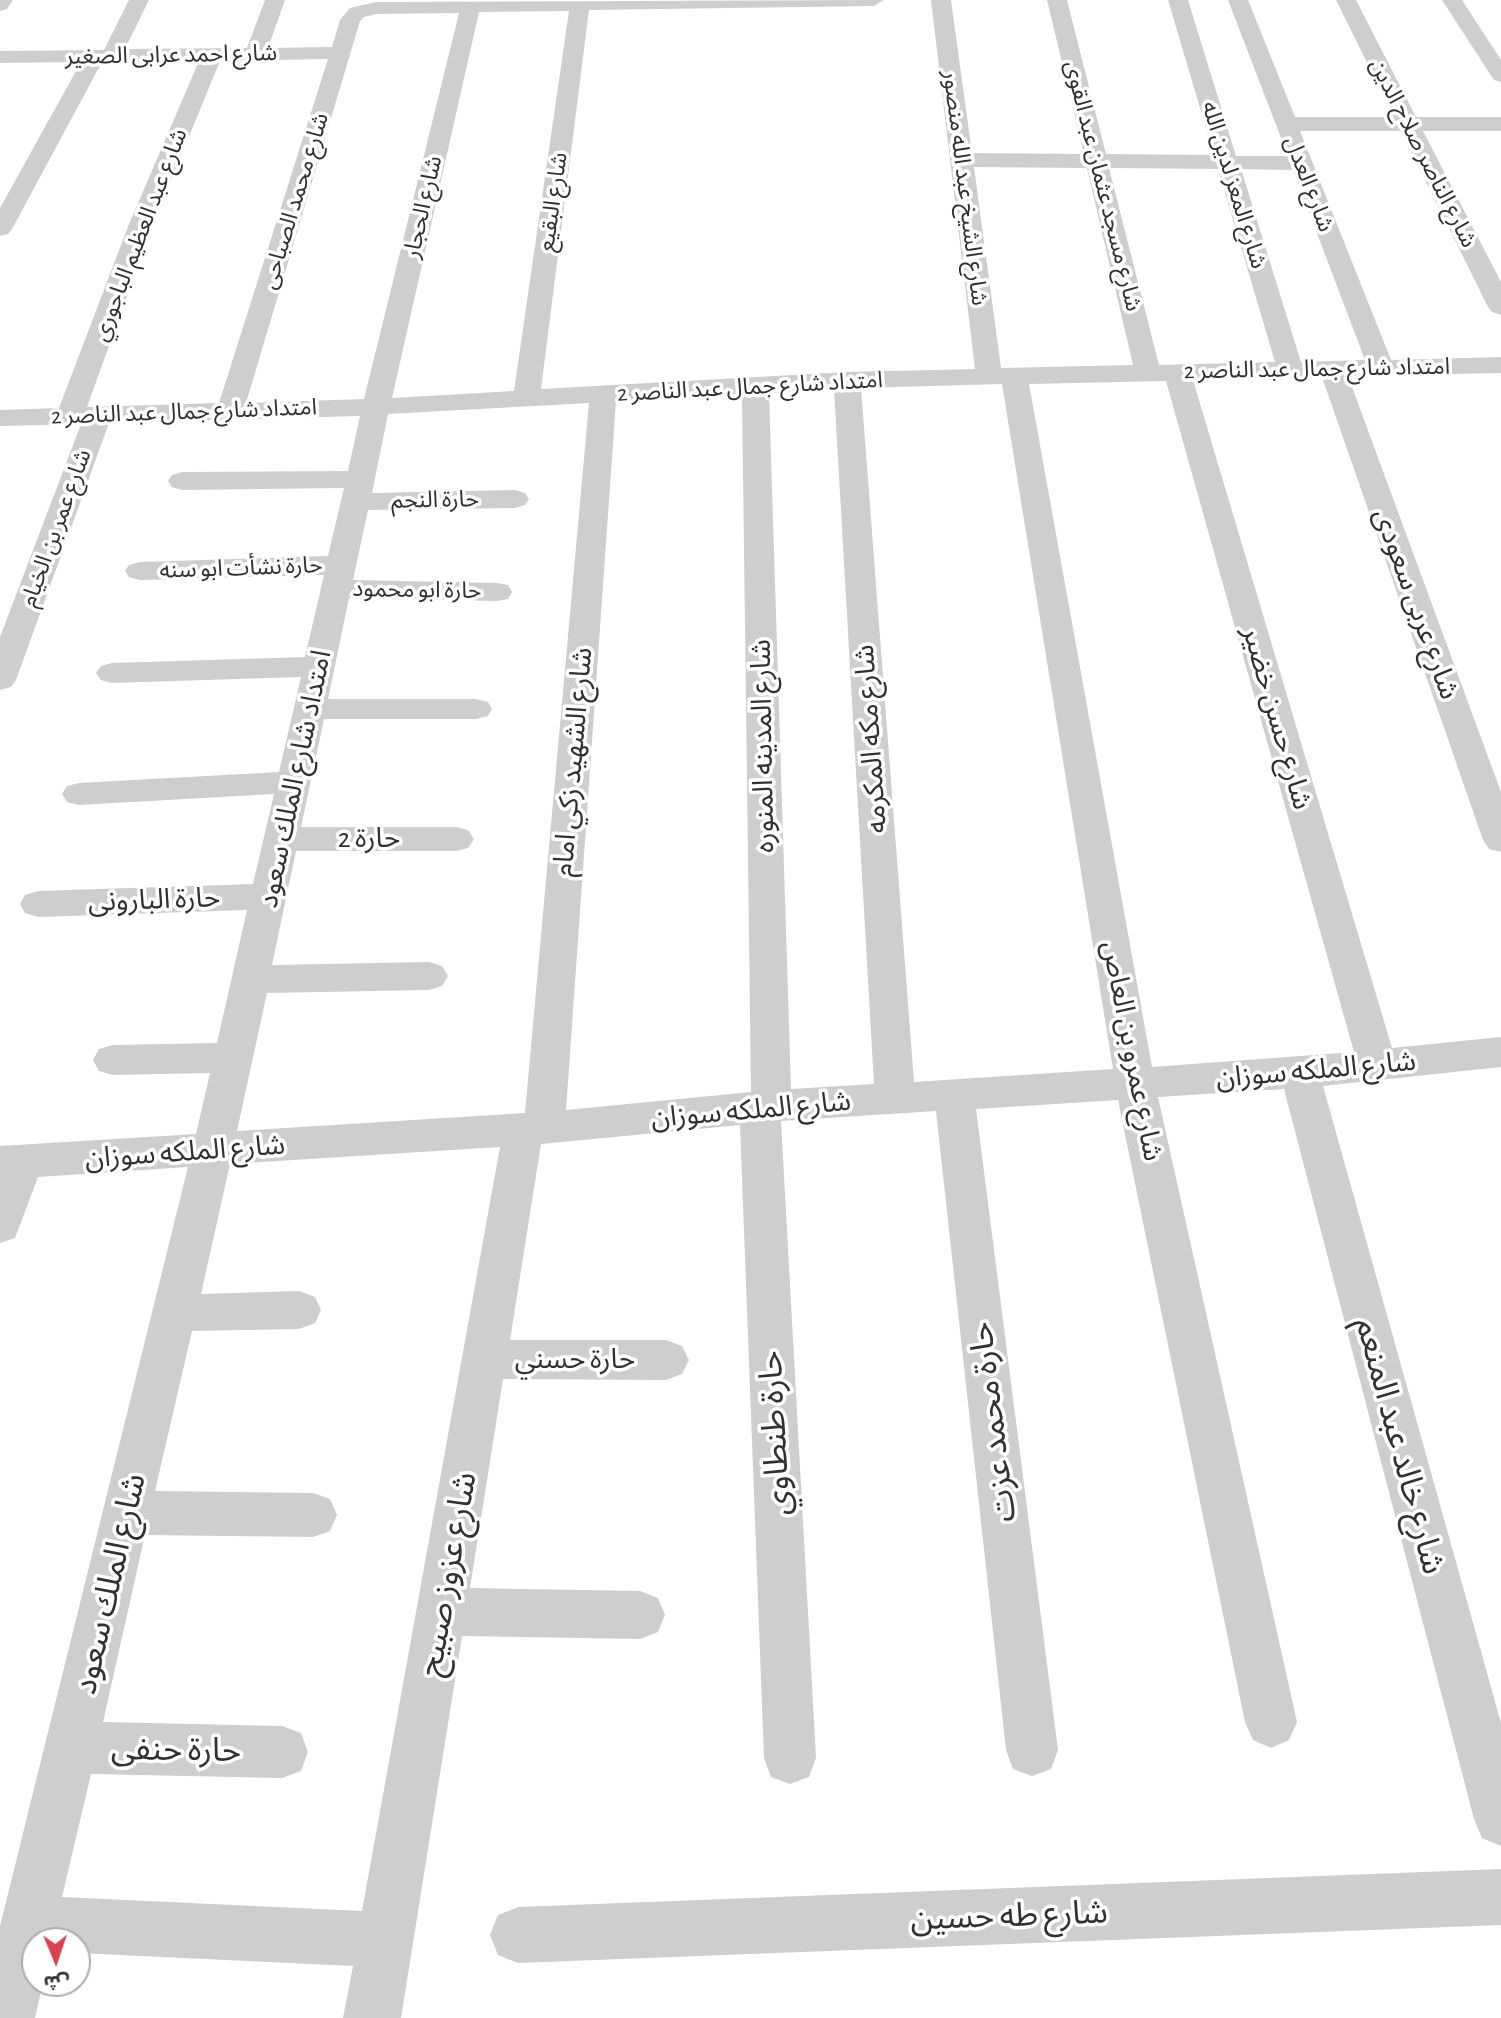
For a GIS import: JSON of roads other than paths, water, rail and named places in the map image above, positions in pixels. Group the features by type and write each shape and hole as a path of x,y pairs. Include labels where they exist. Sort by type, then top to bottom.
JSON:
{"street":[{"path":"0,5 3,0"},
{"path":"0,229 139,0"},
{"path":"255,54 275,0"},
{"path":"412,4 470,7 542,3 580,5 674,1 874,0"},
{"name":"شارع الشيخ عبد الله منصور","path":"942,0 962,160 1002,375"},
{"name":"شارع مسجد عثمان عبد القوى","path":"1057,0 1098,161 1163,372"},
{"name":"شارع المعز لدين الله","path":"1178,0 1290,369"},
{"name":"شارع العدل","path":"1238,0 1381,367"},
{"name":"شارع الناصر صلاح الدين","path":"1346,0 1501,307"},
{"path":"1452,0 1501,76"},
{"name":"شارع محمد الصباحى","path":"230,411 352,16 376,8 412,4"},
{"name":"شارع البقيع","path":"526,399 580,5"},
{"name":"شارع الحجار","path":"376,407 470,7"},
{"name":"شارع احمد عرابى الصغير","path":"0,57 342,54"},
{"name":"شارع عبد العظيم الباجوري","path":"84,415 141,224 212,55"},
{"path":"1286,124 1501,124"},
{"path":"962,160 1301,163"},
{"path":"1495,365 1501,390"},
{"name":"امتداد شارع جمال عبد الناصر 2","path":"0,418 376,407 847,380 1495,365"},
{"name":"شارع عربى سعودى","path":"1332,368 1501,840"},
{"name":"شارع حسن خضير","path":"1163,372 1377,1065"},
{"name":"شارع عمرو بن العاص","path":"1002,375 1135,1084 1271,1723"},
{"name":"شارع مكه المكرمه","path":"847,380 895,1099"},
{"name":"شارع المدينه المنوره","path":"755,386 765,1107"},
{"name":"شارع الشهيد زكي امام","path":"533,1129 603,396"},
{"name":"امتداد شارع الملك سعود","path":"214,1150 376,407"},
{"name":"شارع عمر بن الخيام","path":"0,680 84,415"},
{"name":"حارة النجم","path":"182,481 515,499"},
{"name":"حارة نشأت ابو سنه","path":"140,571 339,577"},
{"name":"حارة ابو محمود","path":"339,577 497,592"},
{"path":"112,673 319,666"},
{"path":"310,709 476,709"},
{"path":"79,794 294,782"},
{"name":"حارة 2","path":"281,839 456,839"},
{"name":"حارة البارونى","path":"38,904 269,896"},
{"path":"251,979 429,976"},
{"name":"شارع الملكه سوزان","path":"11,1162 533,1129 765,1107 1300,1073 1501,1052"},
{"path":"113,1060 234,1058"},
{"name":"شارع خالد عبد المنعم","path":"1300,1073 1501,1819"},
{"name":"حارة محمد عزت","path":"954,1095 1032,1750"},
{"name":"حارة طنطاوي","path":"765,1107 790,1758"},
{"name":"شارع عزوز صبيح","path":"372,2018 484,1359 533,1129"},
{"name":"شارع الملك سعود","path":"6,2018 214,1150"},
{"path":"0,1226 11,1162"},
{"path":"174,1313 299,1310"},
{"name":"حارة حسني","path":"484,1359 666,1360"},
{"path":"127,1513 313,1515"},
{"path":"441,1612 640,1615"},
{"name":"حارة حنفى","path":"70,1747 282,1752"},
{"name":"شارع طه حسين","path":"518,1935 1501,1897"},
{"path":"29,1923 385,1940"}]}
